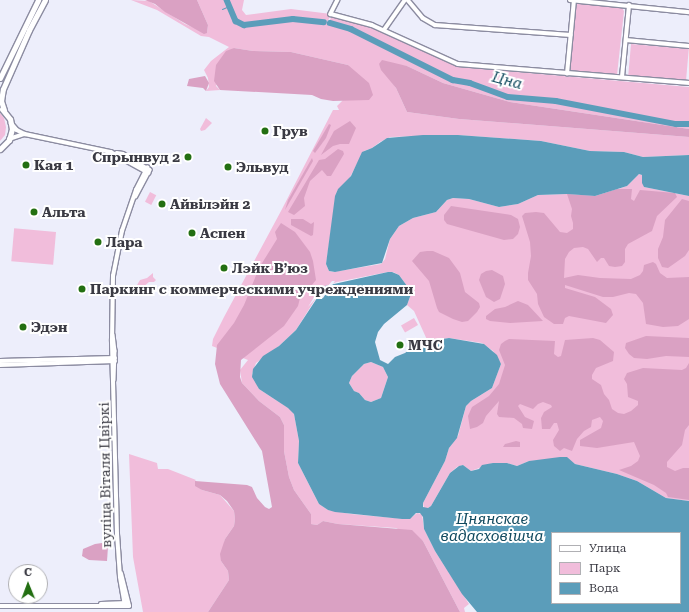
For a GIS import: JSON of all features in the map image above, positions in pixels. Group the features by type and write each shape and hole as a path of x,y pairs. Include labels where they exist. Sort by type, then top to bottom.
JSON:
{"main road":[{"path":"0,78 38,0"},
{"path":"0,148 9,140 12,129 11,122 2,109 1,101 3,89 44,0"}],"street":[{"path":"338,0 331,14 384,30 458,64 689,84"},
{"path":"384,30 407,0 423,18 435,25 571,35"},
{"path":"570,0 689,12"},
{"path":"567,74 574,0"},
{"path":"622,77 629,5"},
{"path":"626,40 689,46"},
{"path":"11,122 17,130 26,134"},
{"path":"9,140 26,134"},
{"name":"вуліца Віталя Цвіркі","path":"0,606 127,605 121,587 120,569 114,380 113,282 115,263 122,231 134,199 147,171 123,154 26,134"},
{"path":"0,361 114,359"},
{"path":"0,365 114,359"}],"green space":[{"path":"131,0 149,1 185,24 207,33 208,25 197,0 244,0 242,10 246,15 291,9 331,14 327,23 332,17 367,26 458,67 689,87 689,129 510,102 443,83 407,66 379,64 396,88 407,112 459,119 689,137 689,155 643,157 624,152 590,151 541,141 458,135 390,137 364,151 349,179 337,191 326,264 329,271 333,272 381,264 385,259 390,239 399,226 413,218 436,212 447,200 453,198 469,199 499,207 518,204 538,195 567,194 598,196 627,186 639,174 642,175 644,187 689,196 689,501 666,498 637,481 617,474 575,464 568,459 529,461 517,466 507,463 493,463 471,471 463,465 457,467 450,473 431,506 424,508 423,503 445,461 449,448 458,436 466,406 471,401 492,388 501,364 493,351 482,343 449,338 428,342 414,311 407,305 410,297 410,290 399,275 393,272 388,272 337,282 323,287 296,330 279,346 256,363 252,374 259,389 290,409 294,414 299,441 298,463 319,504 328,510 351,514 405,519 412,517 417,513 422,514 424,529 435,551 469,604 464,608 465,612 460,612 423,541 396,528 338,524 323,521 317,525 311,524 311,514 294,490 289,477 284,451 284,425 280,417 259,401 242,383 240,370 248,360 212,346 213,339 224,317 333,110 339,110 337,106 343,100 363,100 348,65 291,52 253,51 234,48 216,86 220,90 206,91 209,87 208,78 204,70 211,61 229,47 209,37 201,36 157,10"},
{"path":"579,3 622,8 624,11 617,75 571,71 569,67 575,6"},
{"path":"631,44 689,49 686,81 628,76"},
{"path":"0,113 4,118 6,127 5,135 0,141"},
{"path":"206,118 212,123 205,130 201,131 200,129"},
{"path":"150,192 156,195 151,205 145,202"},
{"path":"14,228 56,232 53,265 11,261"},
{"path":"153,273 153,277 156,280 154,282 149,282 142,288 139,288 137,285 140,280 147,278"},
{"path":"414,318 418,325 405,332 401,326"},
{"path":"371,362 383,367 388,377 381,398 371,402 365,400 359,393 354,391 349,383 352,376 364,364"},
{"path":"129,454 157,463 158,469 168,469 196,480 195,481 202,490 220,495 234,511 234,526 225,539 221,561 228,571 229,580 208,612 143,612 133,557"}],"shaded area":[{"path":"145,0 197,0 208,25 207,33 204,34 165,12 155,4"},
{"path":"234,48 253,51 291,52 348,65 369,83 373,95 369,100 333,101 321,99 312,95 220,90 214,81 216,65 226,51"},
{"path":"382,60 407,66 443,83 510,102 689,129 689,137 459,119 407,112 396,88 381,70 379,64"},
{"path":"205,76 209,83 206,91 203,88 187,86 189,79"},
{"path":"350,121 356,128 349,144 333,146 321,155 334,131"},
{"path":"329,124 331,125 326,138 315,153 313,151"},
{"path":"338,149 343,151 344,154 331,176 327,176 322,170 310,181 304,198 305,206 294,215 288,212 319,160 325,159"},
{"path":"312,158 313,161 285,210 288,200"},
{"path":"617,189 632,189 631,199 634,201 640,190 675,193 677,197 657,216 652,231 628,244 625,249 625,262 622,266 609,266 604,258 601,258 597,262 588,249 583,247 574,248 569,252 565,259 564,278 578,275 600,278 631,279 640,275 643,271 644,265 653,262 656,264 660,273 667,278 689,277 689,319 678,326 663,327 646,324 643,303 636,294 629,293 613,297 603,297 565,285 565,288 595,297 611,309 613,315 606,323 569,316 565,318 563,324 554,324 544,317 538,304 537,294 528,280 531,256 530,242 522,216 525,213 544,213 560,232 567,233 573,229 573,223 571,216 572,209 567,194 595,196"},
{"path":"682,199 689,201 689,250 685,256 668,268 662,267 658,258 658,249 663,237 665,220"},
{"path":"451,206 511,215 518,219 520,227 518,234 513,239 504,240 447,224 444,220 444,215"},
{"path":"291,219 303,219 311,224 314,222 313,235 311,236 291,225"},
{"path":"281,223 295,232 310,252 316,280 312,285 302,290 298,306 284,326 241,360 240,377 242,383 259,401 280,417 284,425 284,451 289,477 294,490 311,514 311,524 317,525 323,521 338,524 412,530 423,541 460,612 208,612 229,580 228,571 221,561 220,554 225,539 234,526 235,519 234,511 227,501 220,495 202,490 195,486 195,481 247,485 252,487 257,498 265,507 269,509 272,507 262,451 220,384 215,364 217,345 234,323 244,305 259,268 277,239 275,232"},
{"path":"433,251 449,258 460,273 465,292 479,303 480,307 477,312 468,321 462,322 439,312 429,281 412,261 420,252"},
{"path":"492,270 503,276 505,284 500,299 494,302 486,297 479,280 481,274"},
{"path":"518,301 528,305 543,321 510,323 490,321 486,319 486,316 495,309 505,307"},
{"path":"646,336 689,338 689,357 666,356 647,359 634,358 625,348 626,343"},
{"path":"593,338 600,340 614,352 613,361 596,368 592,375 592,379 601,385 612,409 618,413 624,414 631,411 638,405 638,401 628,397 627,384 624,379 627,373 643,368 682,370 686,368 689,363 689,425 685,430 682,445 667,462 667,467 675,471 683,468 689,468 689,500 668,497 666,493 654,485 619,470 631,466 638,461 640,456 634,442 597,448 580,446 580,440 601,428 603,421 600,417 592,420 591,427 584,431 577,439 572,451 564,448 560,451 554,446 553,440 559,430 557,423 554,423 550,429 542,429 541,418 544,412 552,407 551,405 543,402 538,404 533,409 520,404 518,406 525,417 534,421 532,429 523,428 522,424 514,418 499,417 497,414 499,401 486,416 483,423 470,429 468,416 472,407 489,396 499,384 505,365 499,350 501,344 505,341 509,339 555,341 554,354 558,357 561,356 565,340"},
{"path":"516,441 520,442 520,447 503,447 505,444"},
{"path":"102,543 108,547 107,561 89,560 82,556 83,549"}],"water":[{"path":"423,135 458,135 541,141 590,151 624,152 643,157 689,155 689,196 644,187 642,183 642,175 639,174 627,186 595,196 567,194 538,195 518,204 499,207 469,199 453,198 447,200 436,212 413,218 399,226 390,239 382,263 335,272 329,271 326,264 335,196 338,189 351,176 362,152 372,148 387,138"},
{"name":"Цнянскае вадасховішча","path":"388,272 399,275 410,290 411,294 407,305 384,324 378,332 375,342 380,360 388,364 395,357 405,353 418,343 449,338 484,344 497,355 501,364 492,388 471,401 466,406 457,438 449,448 445,461 423,503 423,507 428,508 431,506 450,473 459,466 463,465 471,471 479,469 482,465 493,463 507,463 517,466 529,461 560,457 567,457 575,464 617,474 637,481 666,498 689,501 689,612 477,612 462,594 435,551 424,529 423,517 420,513 416,513 410,519 402,519 335,512 328,510 319,504 298,463 299,441 294,414 288,408 259,389 252,377 253,369 263,356 279,346 296,330 325,286","holes":["371,362 383,367 388,377 381,398 371,402 365,400 359,393 354,391 349,383 352,376 364,364"]}],"pier":[{"path":"332,281 335,281 323,298 316,298 308,307 319,289 323,292"}],"waterway":[{"name":"Цна","path":"227,0 236,21 244,25 293,19 324,22"},
{"path":"222,9 229,6"},
{"name":"Цна","path":"330,23 351,29 453,80 470,83 508,97 556,101 676,124 689,124"}],"place":[{"name":"Грув","path":"265,131"},
{"name":"Спрынвуд 2","path":"188,157"},
{"name":"Кая 1","path":"26,165"},
{"name":"Эльвуд","path":"228,167"},
{"name":"Айвілэйн 2","path":"162,204"},
{"name":"Альта","path":"34,212"},
{"name":"Аспен","path":"192,233"},
{"name":"Лара","path":"98,242"},
{"name":"Лэйк В’юз","path":"224,268"},
{"name":"Паркинг с коммерческими учреждениями","path":"82,289"},
{"name":"Эдэн","path":"23,327"},
{"name":"МЧС","path":"400,345"}]}
